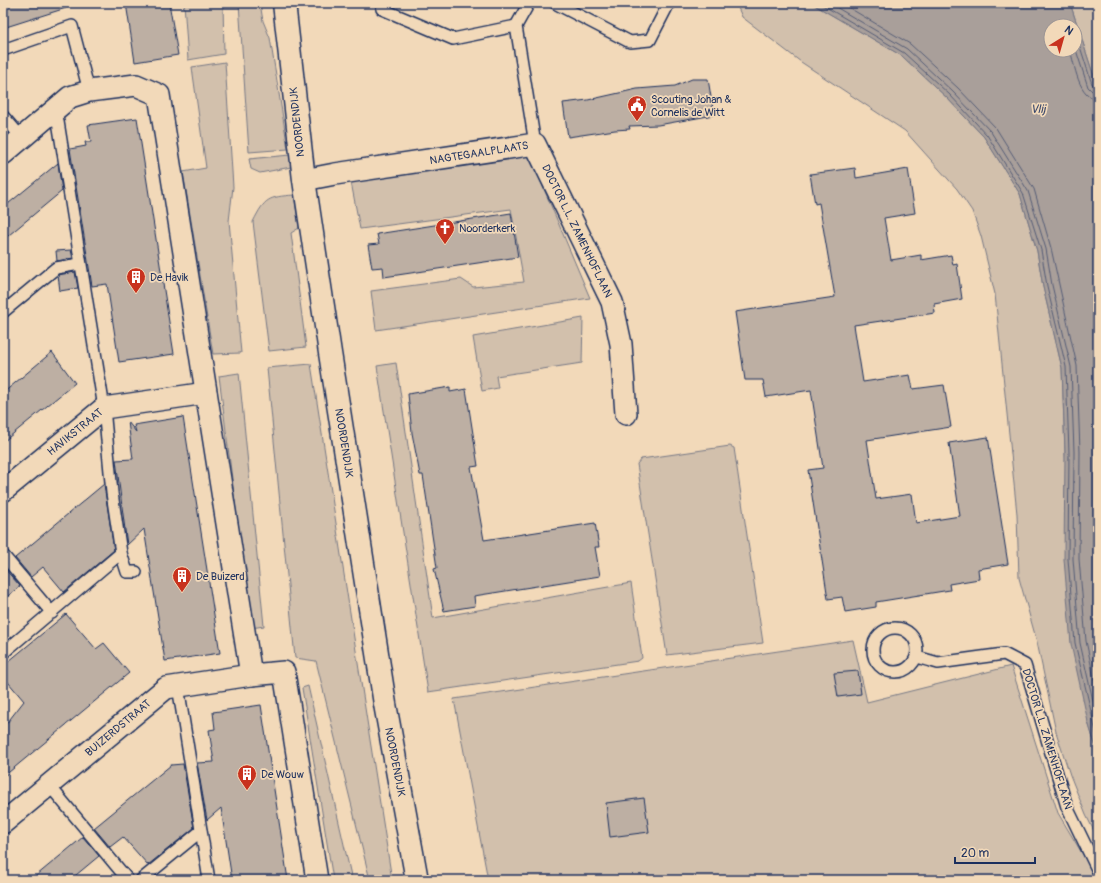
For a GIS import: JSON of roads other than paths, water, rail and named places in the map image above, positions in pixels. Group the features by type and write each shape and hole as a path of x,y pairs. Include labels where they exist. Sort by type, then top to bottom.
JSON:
{"street":[{"name":"NOORDENDIJK","path":"284,3 304,180 384,704 418,880"},
{"path":"3,154 72,99 136,85 159,96 251,675 284,672 318,880"},
{"name":"NAGTEGAALPLAATS","path":"304,180 535,144"},
{"name":"DOCTOR L.L. ZAMENHOFLAAN","path":"535,144 612,302 621,344 626,414"},
{"name":"HAVIKSTRAAT","path":"3,491 104,408 206,393"},
{"name":"BUIZERDSTRAAT","path":"3,823 166,688 251,675"}],"lane":[{"path":"382,9 453,39 516,26 529,3"},
{"path":"555,3 630,42 650,40 669,3"},
{"path":"3,50 72,26 72,99 80,264 104,408 112,493 121,552 127,572 136,572"},
{"name":"NAGTEGAALPLAATS","path":"516,26 535,144"},
{"path":"3,116 22,138"},
{"path":"3,312 56,268 80,264"},
{"path":"3,653 52,613 121,552"},
{"path":"3,555 52,613"},
{"path":"890,628 904,629 915,640 918,649 917,657 912,665 904,671 897,673 888,671 881,668 876,662 873,655 874,644 882,632 890,628"},
{"name":"DOCTOR L.L. ZAMENHOFLAAN","path":"917,657 938,663 1004,654 1025,665 1067,807 1098,871"},
{"path":"178,686 209,880"},
{"path":"50,785 128,880"},
{"path":"142,880 201,831"}],"water":[{"name":"Vlij","path":"811,3 1070,3 1075,18 1043,18 1043,58 1083,58 1083,43 1098,89 1098,754 1088,722 1071,644 1064,559 1065,453 1062,368 1043,287 1037,251 1020,194 984,137 947,98 902,56"}],"place":[{"name":"Scouting Johan & Cornelis de Witt","path":"637,122"},
{"name":"Noorderkerk","path":"445,245"},
{"name":"De Havik","path":"136,294"},
{"name":"De Buizerd","path":"182,593"},
{"name":"De Wouw","path":"247,791"}]}
